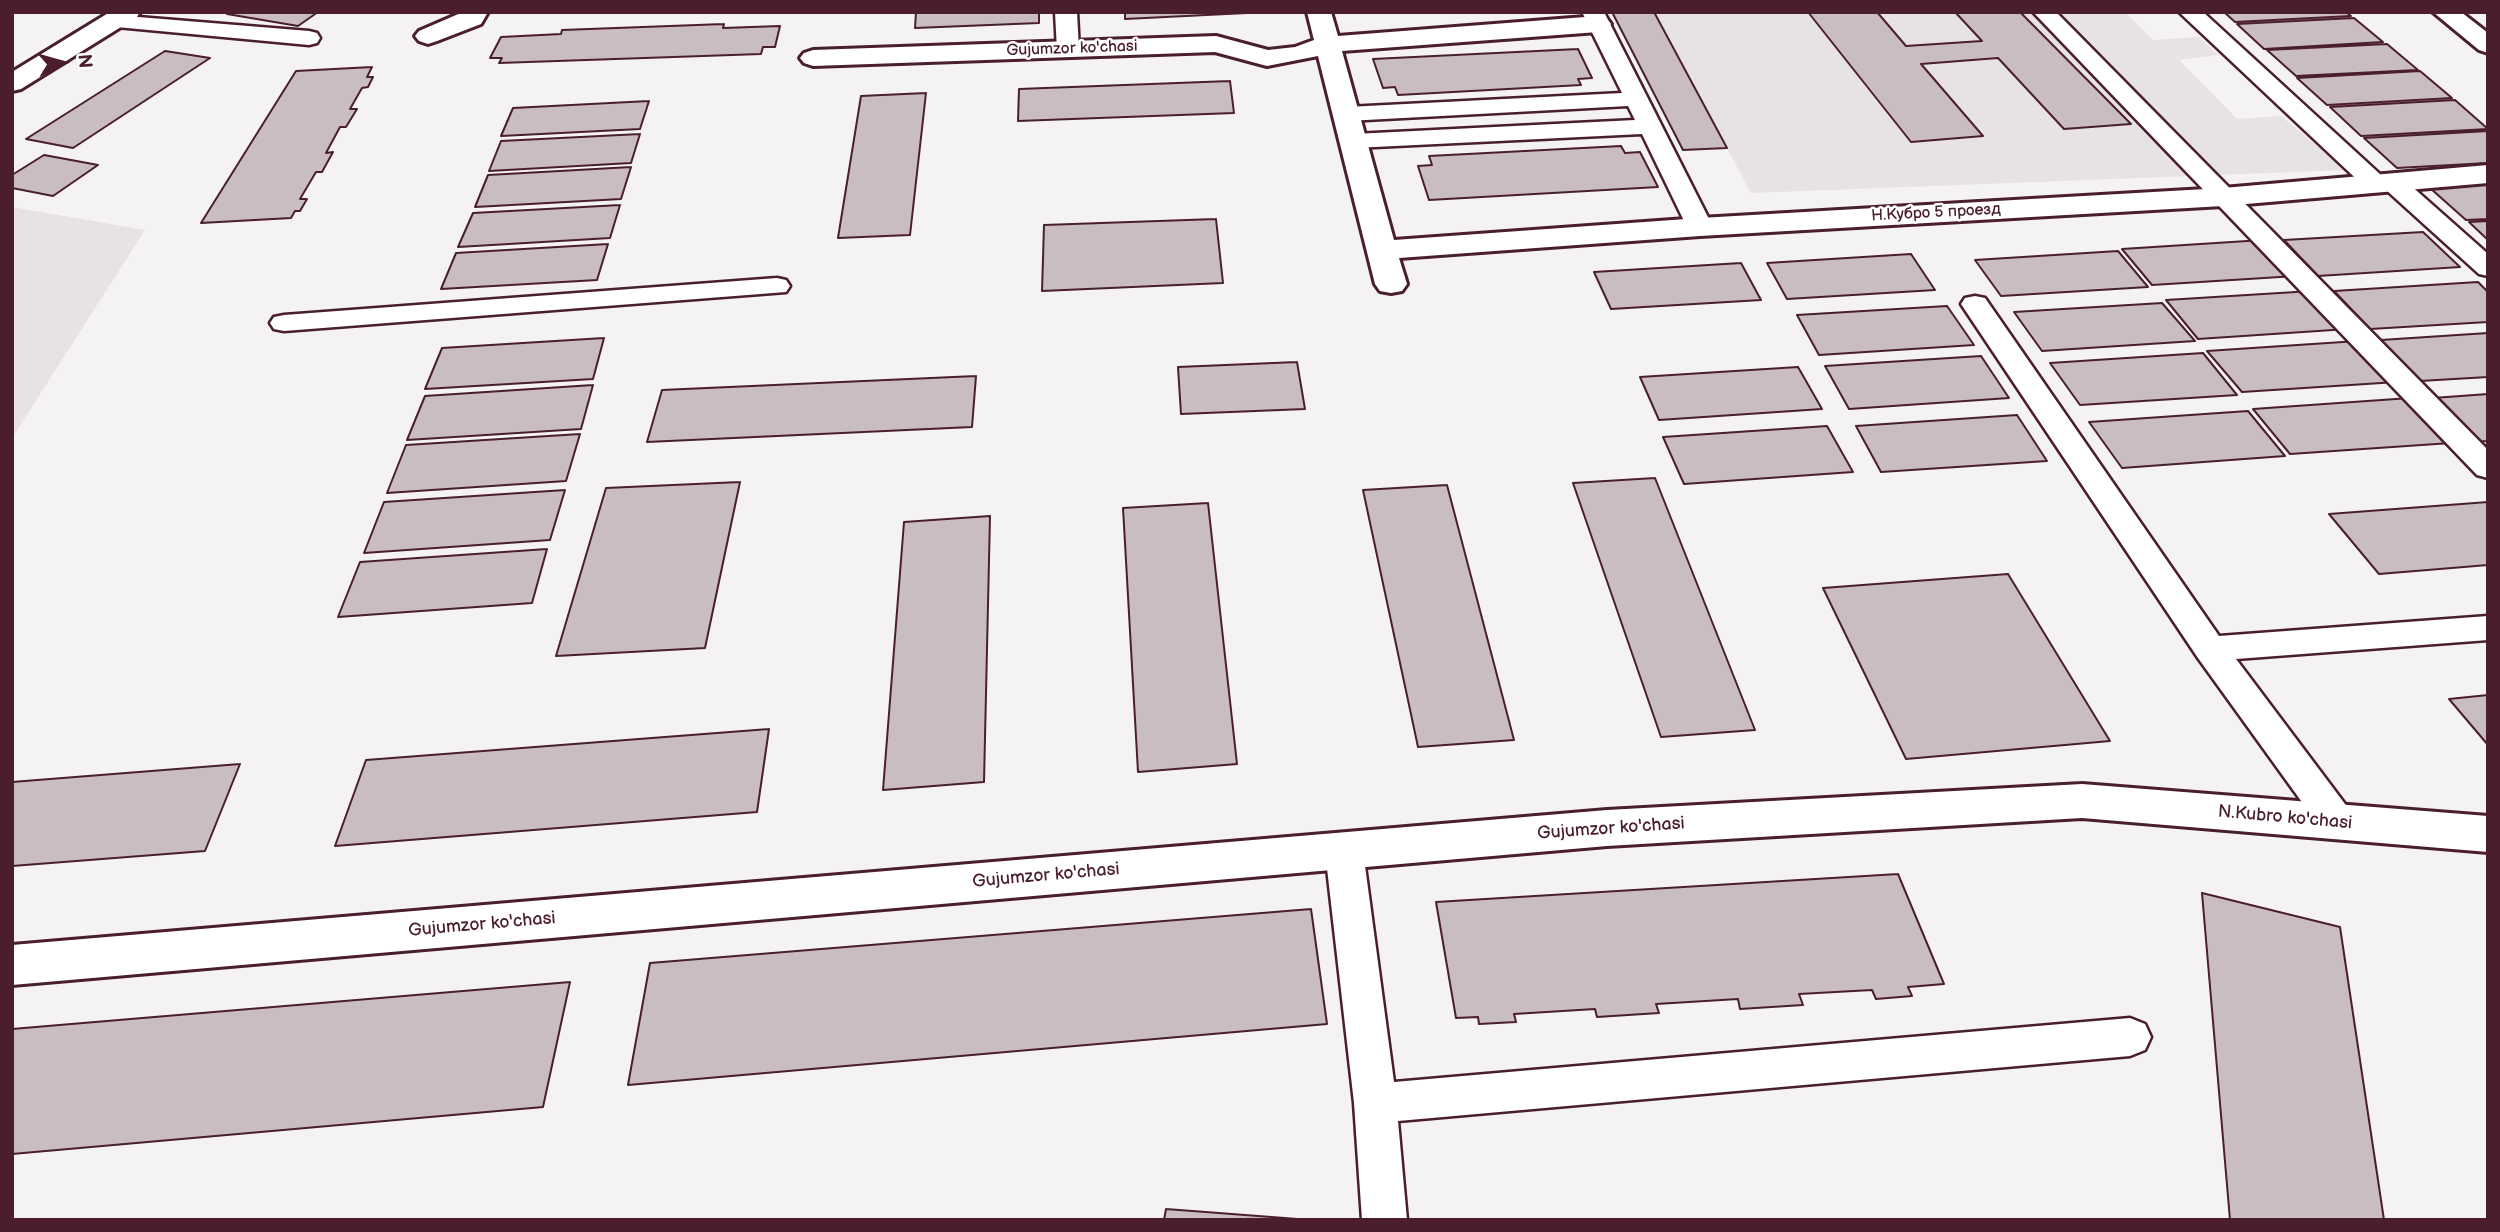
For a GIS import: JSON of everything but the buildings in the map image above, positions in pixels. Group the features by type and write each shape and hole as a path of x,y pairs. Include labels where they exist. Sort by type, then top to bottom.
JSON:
{"street":[{"path":"428,36 472,19 477,12"},
{"path":"1318,12 1391,284"},
{"path":"2445,12 2488,45"},
{"path":"12,83 121,17"},
{"name":"Gujumzor ko'chasi","path":"813,58 1216,44 1267,58 1299,54 1328,44 1595,18"},
{"name":"Н.Кубро 5 проезд","path":"1384,250 1700,227 2223,197 2488,174"},
{"name":"Gujumzor ko'chasi","path":"12,965 1607,828 2082,801"},
{"name":"N.Kubro ko'chasi","path":"2082,801 2488,834"}],"lane":[{"path":"1066,12 1068,50"},
{"path":"2044,12 2488,468"},
{"path":"2190,12 2383,182 2488,268"},
{"path":"121,17 309,38"},
{"path":"1595,18 1700,227"},
{"path":"1347,114 1636,99"},
{"path":"1354,141 1651,126"},
{"path":"284,323 777,286"},
{"path":"1975,304 2210,649 2339,823"},
{"path":"2210,649 2488,628"},
{"path":"1344,851 1375,1103 1385,1220"},
{"path":"1375,1103 2130,1037"}],"shaded area":[{"path":"1612,12 2125,12 2153,40 2199,37 2218,55 2179,60 2237,119 2281,116 2346,170 1751,193 1727,148 1683,150"},
{"path":"12,207 145,230 12,438"}]}
